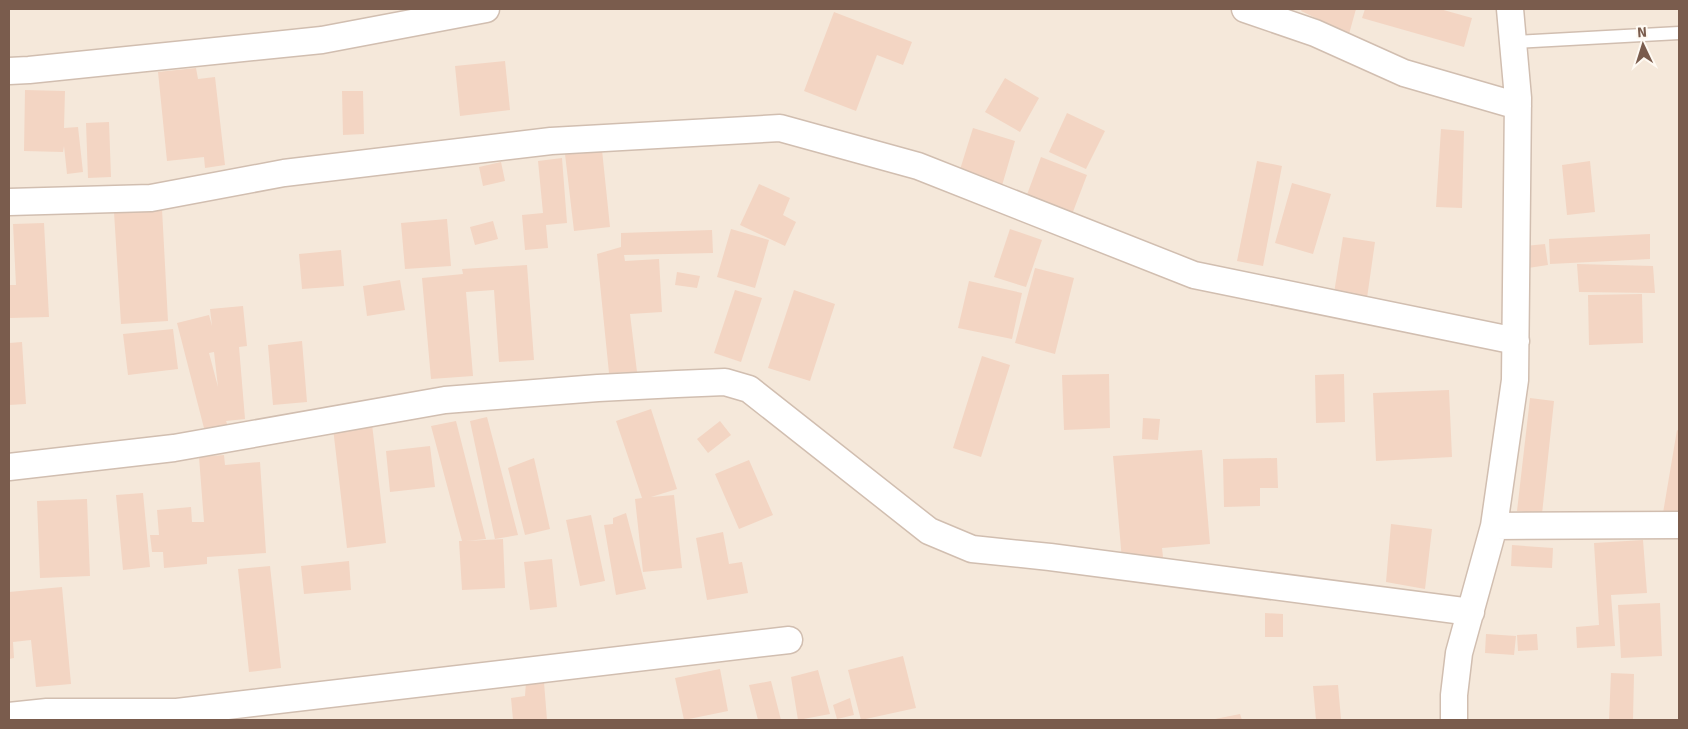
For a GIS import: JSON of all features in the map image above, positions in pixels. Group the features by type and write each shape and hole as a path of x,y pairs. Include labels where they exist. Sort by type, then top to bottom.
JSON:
{"street":[{"path":"9,71 322,40 486,9"},
{"path":"1245,9 1315,33 1404,73 1518,106"},
{"path":"1454,720 1454,695 1460,653 1494,526 1515,380 1518,106 1510,9"},
{"path":"9,202 150,198 284,173 551,141 780,128 918,166 1194,275 1516,341"},
{"path":"9,468 174,448 445,400 598,388 725,382 749,389 929,531 972,549 1050,556 1471,612"},
{"path":"1494,526 1679,525"},
{"path":"9,716 47,712 177,712 789,640"}],"lane":[{"path":"1513,42 1679,33"}],"shaded area":[{"path":"9,9 1679,9 1679,720 9,720"}],"building":[{"path":"1302,9 1356,9 1349,34 1301,11"},
{"path":"1365,9 1440,9 1472,18 1464,47 1362,18"},
{"path":"834,12 912,42 903,65 877,55 856,111 804,91"},
{"path":"505,61 510,110 460,116 455,66"},
{"path":"196,68 198,79 215,77 225,165 205,168 204,157 167,161 158,72"},
{"path":"1005,78 1039,98 1020,132 985,112"},
{"path":"25,90 65,91 64,128 78,127 83,172 67,174 64,146 63,152 24,151"},
{"path":"342,91 363,91 364,134 343,135"},
{"path":"1067,113 1105,131 1086,169 1049,152"},
{"path":"109,122 111,177 88,178 86,123"},
{"path":"973,128 1015,141 1001,189 958,176"},
{"path":"1441,129 1464,131 1462,208 1436,207"},
{"path":"602,150 610,227 574,231 565,154"},
{"path":"1041,157 1087,175 1071,217 1025,200"},
{"path":"562,158 567,223 546,225 548,248 525,250 522,215 543,213 538,161"},
{"path":"1257,161 1282,166 1263,266 1237,261"},
{"path":"1590,161 1595,212 1567,215 1562,165"},
{"path":"501,162 505,181 483,186 479,167"},
{"path":"1292,183 1331,194 1313,254 1275,243"},
{"path":"759,184 790,198 783,215 796,222 785,246 740,225"},
{"path":"162,209 168,321 121,324 114,212"},
{"path":"447,219 451,266 405,269 401,223"},
{"path":"493,221 498,239 475,245 470,227"},
{"path":"44,223 49,317 9,318 9,285 16,285 13,224"},
{"path":"731,229 769,240 755,288 717,277"},
{"path":"1010,229 1042,240 1026,287 994,277"},
{"path":"712,230 713,253 624,255 625,261 659,259 662,312 630,314 637,372 609,373 597,254 621,247 621,233"},
{"path":"1650,234 1650,259 1550,264 1549,239"},
{"path":"1343,237 1375,242 1367,298 1334,293"},
{"path":"1545,244 1548,265 1528,268 1525,246"},
{"path":"341,250 344,286 302,289 299,254"},
{"path":"1577,264 1653,266 1655,293 1579,292"},
{"path":"527,265 534,360 499,362 494,290 466,292 473,376 431,379 422,278 463,274 462,269"},
{"path":"1035,268 1074,278 1055,354 1015,343"},
{"path":"677,272 700,276 697,288 675,285"},
{"path":"400,280 405,310 367,316 363,286"},
{"path":"969,281 1022,293 1012,339 958,328"},
{"path":"735,290 762,298 741,362 714,353"},
{"path":"794,290 835,304 810,381 768,368"},
{"path":"1642,294 1643,343 1589,345 1588,295"},
{"path":"243,306 247,346 239,347 245,419 226,421 228,426 205,432 177,323 209,315 212,326 210,309","holes":["214,352 218,387 209,353"]},
{"path":"173,329 178,369 128,375 123,334"},
{"path":"302,341 307,402 273,405 268,345"},
{"path":"22,342 26,404 9,405 9,343"},
{"path":"982,356 1010,365 981,457 953,448"},
{"path":"1109,374 1110,428 1064,430 1062,375"},
{"path":"1344,374 1345,422 1316,423 1315,375"},
{"path":"1449,390 1452,457 1376,461 1373,393"},
{"path":"1530,398 1554,401 1542,514 1517,511"},
{"path":"651,409 677,489 651,497 674,495 682,568 643,572 635,499 642,498 616,421"},
{"path":"487,417 518,535 495,539 470,421"},
{"path":"1143,418 1160,419 1158,440 1142,439"},
{"path":"456,421 486,539 466,541 503,539 505,588 462,590 459,541 462,541 431,426"},
{"path":"720,421 731,435 708,453 697,439"},
{"path":"372,424 386,543 347,548 333,428"},
{"path":"1677,430 1679,431 1679,515 1663,513"},
{"path":"430,446 435,487 390,492 386,451"},
{"path":"1202,450 1210,544 1162,548 1163,557 1122,560 1113,456"},
{"path":"224,455 225,465 260,462 266,553 207,557 207,564 164,568 163,552 152,552 150,535 159,535 157,510 191,507 192,522 204,522 199,457"},
{"path":"534,458 550,529 525,535 508,468"},
{"path":"1277,458 1278,488 1260,488 1260,506 1224,507 1223,459"},
{"path":"749,460 773,515 739,529 715,474"},
{"path":"143,493 150,567 123,570 116,495"},
{"path":"87,499 90,576 40,578 37,501"},
{"path":"626,513 646,589 616,595 604,525 613,524 613,518"},
{"path":"591,515 605,581 580,586 566,520"},
{"path":"1391,524 1432,529 1425,589 1386,582"},
{"path":"723,532 729,564 742,562 748,593 707,600 696,538"},
{"path":"1643,540 1647,593 1611,595 1615,646 1577,648 1576,627 1599,625 1594,543"},
{"path":"1512,545 1553,548 1552,568 1511,566"},
{"path":"552,559 557,607 530,610 524,562"},
{"path":"349,561 351,590 304,594 301,566"},
{"path":"270,566 281,668 249,672 238,569"},
{"path":"62,587 71,684 36,687 31,640 13,642 14,658 9,659 9,592"},
{"path":"1660,603 1662,656 1621,658 1618,605"},
{"path":"1265,613 1283,614 1283,637 1265,637"},
{"path":"1486,634 1516,636 1514,655 1485,653"},
{"path":"1537,634 1538,650 1518,651 1517,635"},
{"path":"903,656 916,708 861,720 848,670"},
{"path":"720,669 728,711 684,720 675,678"},
{"path":"818,670 830,714 798,720 791,677"},
{"path":"1611,673 1634,674 1633,720 1609,720"},
{"path":"771,681 781,720 758,720 749,685"},
{"path":"526,682 544,682 547,720 513,720 511,698 525,696"},
{"path":"1338,685 1341,719 1316,720 1313,686"},
{"path":"850,698 854,715 837,719 833,705"},
{"path":"1240,714 1242,720 1215,720 1215,719"}]}
